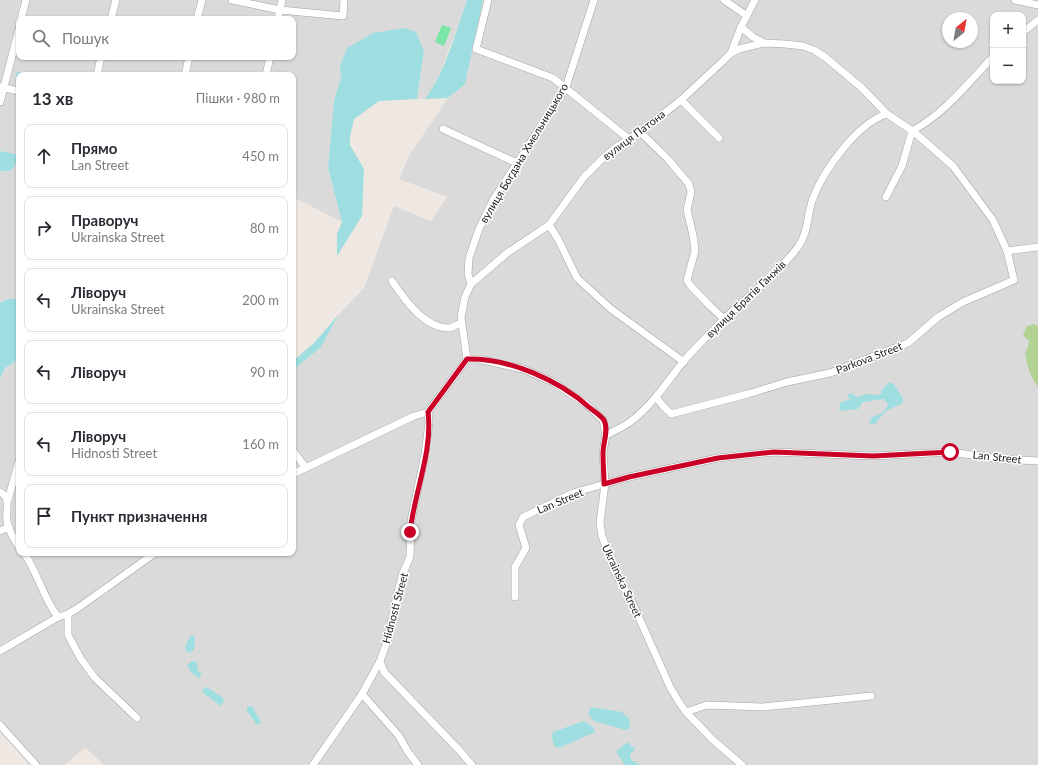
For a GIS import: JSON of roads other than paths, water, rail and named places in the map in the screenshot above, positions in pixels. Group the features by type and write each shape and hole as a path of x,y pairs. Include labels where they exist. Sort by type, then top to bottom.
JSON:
{"street":[{"path":"23,16 26,0"},
{"path":"112,16 116,0"},
{"path":"198,16 202,0"},
{"path":"232,0 280,10 343,16 344,0"},
{"path":"279,16 282,0"},
{"path":"488,0 476,49 553,78 629,139"},
{"name":"вулиця Богдана Хмельницького","path":"471,284 468,274 469,258 479,229 492,202 566,87 594,0"},
{"path":"724,0 747,16"},
{"name":"вулиця Патона","path":"731,53 741,27 755,0"},
{"path":"1015,0 1038,5"},
{"path":"1026,30 1038,20"},
{"path":"741,27 753,37 764,43 794,44 814,50 838,67 862,88 887,114 912,131 953,166 993,220 1007,251 1038,247"},
{"path":"0,102 2,87 16,38"},
{"name":"вулиця Патона","path":"471,284 507,253 549,225 584,178 616,147 640,132 681,100 731,53 739,49 764,43"},
{"path":"98,72 100,60"},
{"path":"186,72 188,60"},
{"path":"267,72 269,60"},
{"path":"886,196 902,166 912,131 930,120 946,106 990,60"},
{"path":"2,87 16,90"},
{"path":"681,100 719,138"},
{"name":"вулиця Братів Ганжів","path":"606,435 629,422 656,397 684,362 724,318 776,272 798,246 807,228 812,201 838,155 872,120 887,114"},
{"path":"443,129 517,163"},
{"path":"640,132 667,158 689,184 691,192 687,210 695,251 688,280 690,285 724,318"},
{"path":"549,225 558,239 577,278 611,309 684,362"},
{"name":"Parkova Street","path":"656,397 671,414 788,382 830,373 908,343 938,317 963,302 1014,280 1007,251"},
{"path":"392,281 410,306 424,318 437,326 450,328 461,323"},
{"path":"296,473 414,416 428,412 467,359 461,323 462,307 471,284"},
{"name":"Ukrainska Street","path":"467,359 478,359 523,369 553,382 586,404 604,420 606,435 603,452 604,484 600,523 602,536 616,572 632,602 670,687 686,712 713,740 742,765"},
{"name":"Hidnosti Street","path":"313,765 362,694 380,661 388,639 403,573 410,557 411,521 425,454 429,423 428,412"},
{"name":"Lan Street","path":"515,597 515,567 526,548 519,525 524,517 573,493 629,477 718,458 774,452 873,456 950,452 1002,459 1038,461"},
{"path":"296,455 306,468"},
{"path":"16,472 8,500 7,520 12,537 16,543"},
{"path":"0,492 4,494 8,500"},
{"path":"0,531 9,527"},
{"path":"26,556 50,606 58,617"},
{"path":"0,651 58,617 68,614 151,556"},
{"path":"68,614 68,635 81,659 95,678 136,718"},
{"path":"380,661 384,672 472,765"},
{"path":"362,694 399,736 408,752 418,765"},
{"path":"686,712 707,705 763,707 871,696"},
{"path":"0,725 36,765"}],"water":[{"path":"467,0 483,0 465,84 448,98 425,99 439,76"},
{"path":"405,28 416,32 424,51 417,99 379,101 354,119 350,137 350,145 364,169 362,216 337,256 337,234 342,222 328,168 334,100 341,78 340,66 347,48 373,33"},
{"path":"0,151 15,154 16,163 14,167 9,171 0,170"},
{"path":"8,299 16,299 16,361 5,368 0,379 0,303"},
{"path":"339,314 321,347 296,368 296,358 314,343"},
{"path":"888,383 893,383 903,398 903,403 886,411 874,425 869,423 872,417 882,413 887,407 888,404 884,399 863,402 858,409 839,411 840,403 850,399 847,395 851,393 857,397 866,394 881,395 881,391"},
{"path":"193,634 195,639 194,650 189,653 185,647"},
{"path":"192,661 197,662 198,671 202,674 199,678 187,665"},
{"path":"207,687 223,698 224,701 221,706 202,692 204,688"},
{"path":"252,706 261,722 258,725 247,711 247,707"},
{"path":"591,707 622,712 630,720 629,729 626,730 594,721 588,714"},
{"path":"584,721 593,727 595,732 559,748 554,746 552,737 553,732"},
{"path":"627,742 635,749 630,755 631,760 641,765 625,765 616,752"}]}
